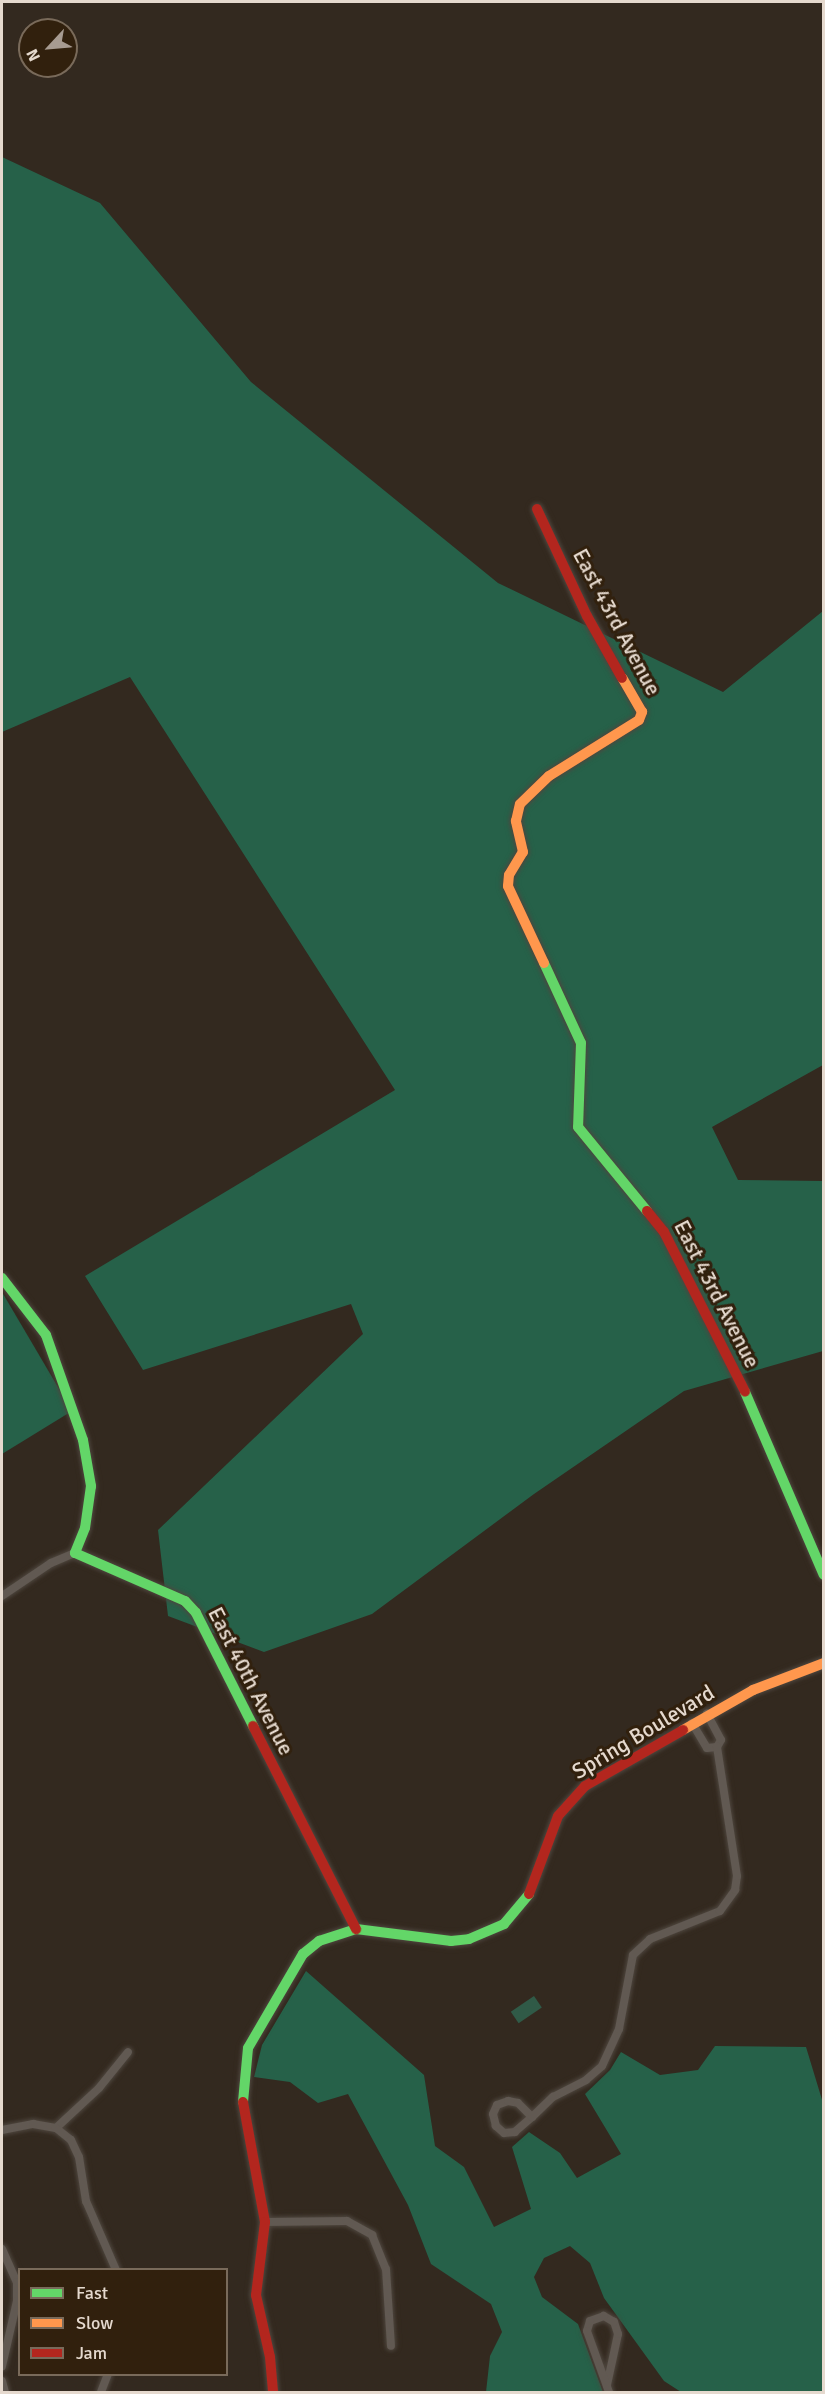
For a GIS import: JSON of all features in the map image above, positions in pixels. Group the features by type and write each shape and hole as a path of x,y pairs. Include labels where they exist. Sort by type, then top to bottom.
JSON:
{"street":[{"name":"East 43rd Avenue","path":"537,509 587,616 642,712 639,720 549,776 520,804 517,829 523,852 509,875 508,886 581,1042 578,1126 664,1232 741,1382 824,1575"},
{"path":"2,1278 41,1326 79,1425 91,1486 82,1536 75,1553 51,1563 2,1596"},
{"path":"82,1536 83,1546 92,1558"},
{"name":"East 40th Avenue","path":"75,1553 92,1558 185,1601 196,1613 356,1929"},
{"name":"Spring Boulevard","path":"273,2392 270,2357 256,2295 266,2222 245,2125 242,2088 248,2048 303,1954 319,1941 356,1929 451,1941 469,1939 504,1924 528,1896 549,1836 571,1800 585,1786 707,1714 753,1690 824,1663"},
{"path":"532,2117 518,2103 508,2101 497,2105 493,2114 496,2126 504,2133 515,2132 532,2117 553,2097 586,2080 602,2066 614,2046 628,1966 640,1945 708,1918 729,1902 735,1890 737,1876 717,1747 721,1740 707,1714"},
{"path":"692,1723 707,1748 717,1747"},
{"path":"56,2128 99,2088 128,2052"},
{"path":"2,2130 25,2123 56,2128 76,2148 86,2201 115,2268"},
{"path":"266,2222 347,2221 372,2235 386,2269 390,2346"},
{"path":"2,2248 17,2282 17,2301 2,2366"},
{"path":"604,2316 614,2322 618,2334 608,2389 587,2331 590,2321 604,2316"},
{"path":"101,2392 107,2376"},
{"path":"2,2381 6,2392"}],"green space":[{"path":"2,157 100,203 251,382 498,583 723,692 823,611 823,1065 712,1127 738,1180 823,1181 823,1351 684,1391 534,1494 372,1614 264,1652 168,1616 158,1530 363,1334 351,1304 143,1370 85,1276 395,1090 130,677 2,732"},
{"path":"2,1292 72,1411 2,1454"},
{"path":"306,1971 424,2075 435,2146 464,2167 494,2227 531,2209 512,2147 529,2132 560,2153 577,2178 621,2154 585,2094 610,2070 621,2052 660,2075 698,2070 715,2046 806,2047 823,2103 823,2392 681,2392 664,2381 604,2298 590,2263 570,2246 544,2258 534,2277 542,2297 578,2324 603,2392 486,2392 490,2356 502,2332 491,2304 431,2264 408,2205 348,2094 318,2103 290,2082 254,2077 262,2045"},
{"path":"534,1996 542,2008 519,2023 511,2012"}],"traffic: fast":[{"path":"544,963 581,1043 578,1127 647,1211"},
{"path":"2,1278 46,1335 83,1440 91,1486 85,1528 75,1553 185,1601 196,1613 253,1726"},
{"path":"745,1392 824,1575"},
{"path":"243,2102 248,2048 303,1954 319,1941 356,1929 451,1941 469,1939 504,1924 529,1894"}],"traffic: slow":[{"path":"544,963 508,886 509,875 523,852 516,821 520,804 549,776 639,720 642,712 622,678"},
{"path":"683,1730 753,1690 824,1663"}],"traffic: jam":[{"path":"537,509 587,616 622,678"},
{"path":"647,1211 664,1232 745,1392"},
{"path":"253,1726 356,1929"},
{"path":"529,1894 558,1816 585,1786 683,1730"},
{"path":"243,2102 265,2222 256,2295 270,2357 273,2392"}]}
